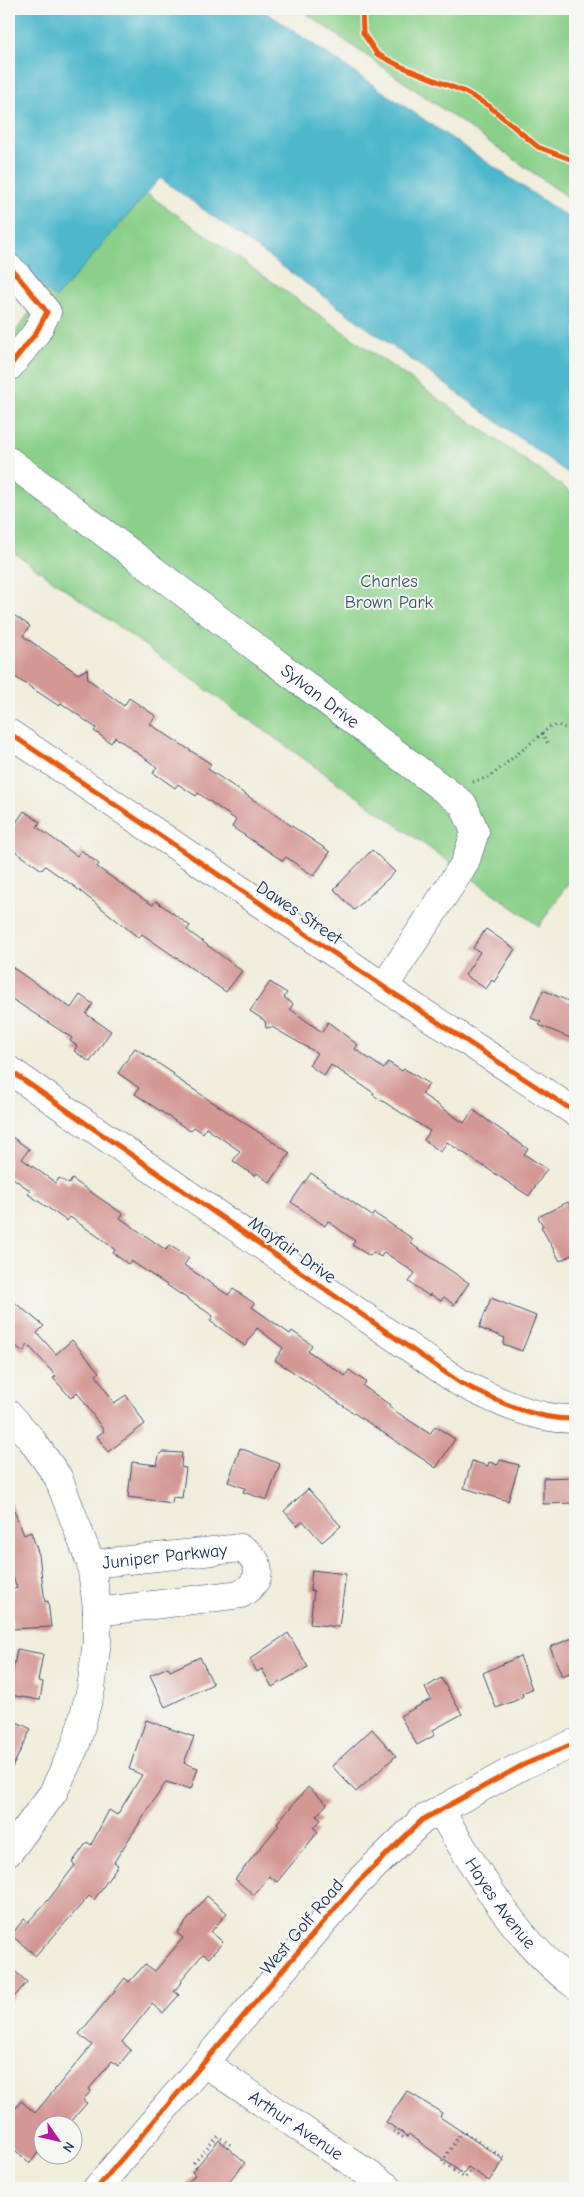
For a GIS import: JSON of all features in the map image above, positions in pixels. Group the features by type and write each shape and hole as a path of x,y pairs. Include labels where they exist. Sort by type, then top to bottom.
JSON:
{"street":[{"path":"9,268 47,312 36,333 9,367"},
{"name":"Sylvan Drive","path":"9,461 463,804 475,832 465,864 384,987"},
{"name":"Dawes Street","path":"9,733 384,987 575,1112"},
{"name":"Mayfair Drive","path":"9,1070 459,1382 498,1402 534,1414 575,1418"},
{"name":"Juniper Parkway","path":"9,1414 31,1439 58,1477 92,1564 97,1612 97,1641 91,1689 76,1744 53,1793 9,1852"},
{"name":"Juniper Parkway","path":"92,1564 240,1548 251,1554 258,1568 252,1587 241,1594 97,1612"},
{"name":"West Golf Road","path":"97,2188 355,1885 422,1820 523,1765 575,1743"},
{"name":"Hayes Avenue","path":"440,1810 497,1899 535,1948 558,1972 575,1985"},
{"name":"Arthur Avenue","path":"204,2063 389,2188"}],"path":[{"path":"460,801 474,782 490,776 550,727 558,725 569,730"},
{"path":"542,733 548,744"},
{"path":"394,2131 404,2138 410,2134"},
{"path":"471,2169 466,2178 442,2162 462,2131 505,2159"},
{"path":"195,2168 194,2163 218,2136 232,2146"}],"green space":[{"path":"300,9 575,9 575,202"},
{"name":"Charles Brown Park","path":"126,179 575,495 575,873 539,926 9,549 9,341"}],"water":[{"path":"9,9 261,9 575,222 575,478 160,178 56,298 9,262"}],"building":[{"path":"9,612 30,626 23,636 78,674 87,669 88,679 124,706 129,698 156,716 150,724 211,764 208,769 330,852 314,876 286,857 283,861 232,827 236,820 198,793 196,796 178,784 175,788 153,773 157,767 115,737 111,743 94,731 96,728 61,703 59,706 9,673"},
{"path":"24,811 40,822 37,827 77,856 81,850 99,864 97,867 143,899 153,905 156,901 190,926 187,930 242,971 226,992 142,934 139,938 75,887 45,866 42,870 9,847 9,833"},
{"path":"372,850 395,872 354,910 334,889"},
{"path":"486,929 515,949 494,982 492,980 486,989 465,975 480,952 473,948"},
{"path":"9,965 71,1008 80,995 93,1004 86,1014 111,1031 90,1062 74,1051 77,1046 70,1041 72,1038 9,997"},
{"path":"270,982 287,993 284,997 293,1004 290,1009 322,1032 328,1022 358,1045 355,1049 384,1069 388,1062 402,1071 404,1069 410,1072 429,1084 422,1094 464,1123 473,1110 528,1149 524,1154 547,1169 529,1196 447,1142 441,1152 424,1140 430,1131 373,1095 374,1093 331,1065 324,1076 309,1065 317,1053 272,1027 266,1028 265,1021 250,1011"},
{"path":"543,990 575,1004 575,1040 539,1025 541,1022 531,1018"},
{"path":"135,1048 174,1074 173,1076 290,1153 270,1183 257,1173 255,1176 233,1161 240,1151 206,1128 203,1133 194,1127 190,1131 135,1094 139,1088 118,1073"},
{"path":"9,1135 29,1149 22,1159 56,1183 59,1178 69,1184 72,1179 123,1214 120,1218 166,1250 169,1245 189,1258 184,1265 228,1295 233,1289 254,1303 252,1307 290,1334 292,1331 312,1345 308,1351 345,1376 349,1370 366,1382 363,1386 390,1405 389,1407 430,1434 435,1426 455,1439 436,1468 275,1360 283,1348 257,1328 245,1346 210,1321 213,1316 131,1261 128,1264 113,1253 115,1250 103,1240 70,1217 67,1221 28,1194 31,1191 10,1176 9,1178"},
{"path":"311,1173 372,1216 374,1213 413,1239 410,1243 469,1283 454,1305 444,1297 441,1301 430,1294 429,1296 409,1282 415,1273 384,1252 381,1257 373,1252 370,1256 352,1245 355,1241 328,1221 325,1226 291,1202"},
{"path":"568,1202 575,1215 575,1253 560,1261 541,1227 543,1226 538,1217"},
{"path":"9,1298 44,1326 37,1333 56,1354 72,1340 99,1372 96,1375 114,1403 126,1395 145,1424 108,1452 97,1436 104,1431 77,1392 71,1398 53,1378 56,1376 28,1345 23,1352 9,1340"},
{"path":"491,1298 536,1316 522,1351 503,1344 505,1338 479,1328"},
{"path":"240,1448 280,1464 267,1500 243,1492 245,1488 228,1482"},
{"path":"163,1452 182,1453 181,1467 186,1468 182,1498 173,1497 172,1503 128,1497 132,1462 157,1465 159,1456"},
{"path":"500,1460 519,1465 508,1501 464,1488 472,1461 488,1466 489,1462 498,1465"},
{"path":"575,1477 575,1503 543,1504 543,1478"},
{"path":"308,1489 341,1526 322,1542 303,1521 297,1526 284,1511"},
{"path":"9,1498 24,1535 31,1532 39,1555 45,1602 48,1601 51,1627 12,1629 9,1589 17,1588 9,1565"},
{"path":"312,1570 346,1574 339,1627 310,1624 314,1591 310,1590"},
{"path":"288,1633 308,1667 272,1687 262,1669 257,1672 250,1659"},
{"path":"575,1637 575,1671 562,1676 550,1647"},
{"path":"17,1649 43,1654 38,1681 43,1682 40,1700 9,1695"},
{"path":"520,1656 532,1689 522,1693 523,1696 517,1700 496,1708 483,1673"},
{"path":"200,1657 213,1684 165,1707 150,1675 168,1667 170,1671"},
{"path":"441,1678 462,1714 433,1730 435,1735 417,1745 400,1716 431,1699 425,1688"},
{"path":"9,1718 31,1729 9,1774"},
{"path":"146,1720 194,1737 184,1763 198,1768 191,1789 166,1782 114,1862 118,1865 94,1900 89,1896 36,1956 11,1935 24,1919 28,1922 50,1898 75,1865 72,1863 87,1842 91,1845 109,1810 117,1815 142,1775 129,1769"},
{"path":"372,1729 396,1756 356,1792 332,1766"},
{"path":"308,1787 327,1804 316,1816 321,1820 314,1828 318,1832 277,1882 269,1876 254,1895 235,1879 279,1825 277,1823"},
{"path":"207,1896 227,1913 211,1932 223,1942 209,1958 203,1954 181,1980 182,1982 174,1991 179,1995 163,2013 152,2004 122,2042 131,2050 118,2066 112,2061 89,2089 91,2091 83,2100 87,2103 78,2114 32,2114 32,2160 30,2163 9,2145 9,2117 21,2101 35,2113 92,2045 79,2034 125,1978 129,1982 145,1964 155,1971 183,1938 177,1933"},
{"path":"9,1966 27,1982 9,2003"},
{"path":"407,2091 442,2113 440,2117 504,2160 489,2181 468,2167 463,2174 409,2134 407,2136 386,2122"},
{"path":"219,2140 245,2163 223,2188 183,2188 195,2175 192,2172"}],"cycle path":[{"path":"362,9 363,33 377,54 400,66 465,92 489,106 538,147 575,161"},
{"path":"9,268 47,312 36,333 9,367"},
{"path":"9,733 384,987 575,1112"},
{"path":"9,1070 459,1382 515,1408 545,1416 575,1419"},
{"path":"97,2188 355,1885 422,1820 523,1765 575,1743"}]}
